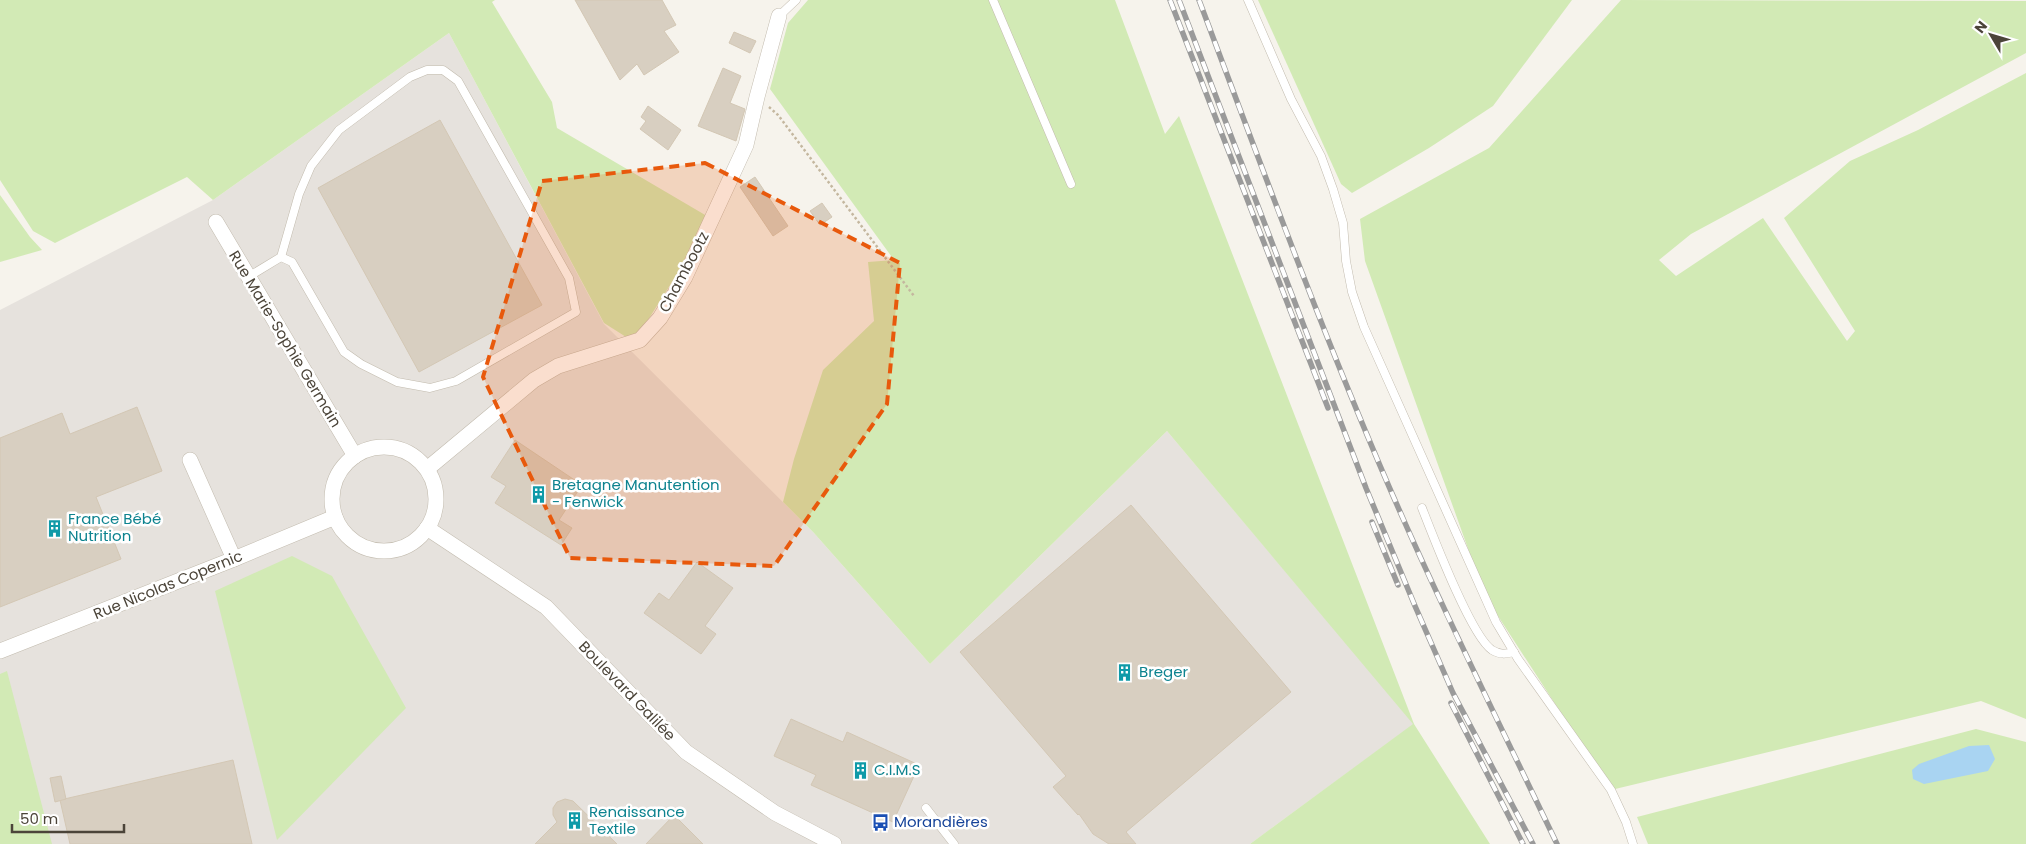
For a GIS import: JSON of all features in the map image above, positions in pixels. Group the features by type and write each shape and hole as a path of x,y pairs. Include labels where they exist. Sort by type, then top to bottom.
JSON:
{"street":[{"name":"Chambootz","path":"427,469 534,380 558,366 640,340 660,318 686,277 746,145 756,97 780,16"},
{"name":"Rue Marie-Sophie Germain","path":"216,222 355,456"},
{"path":"385,447 401,450 416,458 427,469 435,488 435,509 427,528 416,540 401,548 385,551 369,549 354,542 342,531 335,517 332,500 334,483 342,468 355,456 370,449 385,447"},
{"path":"190,460 234,559"},
{"name":"Rue Nicolas Copernic","path":"0,651 335,517"},
{"name":"Boulevard Galilée","path":"427,528 546,607 686,752 775,813 834,844"}],"lane":[{"path":"780,16 796,0"},
{"path":"993,0 1071,184"},
{"path":"1248,0 1291,99 1321,156 1333,189 1343,223 1346,261 1352,292 1364,327 1496,622 1514,652 1554,710 1592,760 1611,790 1626,822 1633,844"},
{"path":"248,277 281,257 298,194 311,166 339,130 410,77 427,70 443,70 458,81 569,278 576,312 456,382 430,388 397,382 361,364 344,352 292,262 281,257"},
{"path":"1422,508 1466,611 1482,640 1491,649 1500,654 1514,652"},
{"path":"926,808 954,844"}],"path":[{"path":"756,97 778,115 914,296"}],"highlighted area":[{"path":"705,163 900,263 887,404 774,566 570,558 483,377 542,181"}],"shaded area":[{"path":"449,33 604,324 814,533 930,664 1167,431 1414,724 1250,844 0,844 0,310 213,200"}],"green space":[{"path":"0,0 495,0 492,2 552,102 557,128 712,219 634,342 604,323 449,33 213,200 187,177 55,243 33,231 0,180"},
{"path":"808,0 1115,0 1165,134 1179,116 1414,724 1490,844 1250,844 1413,724 1167,431 930,664 814,533 783,502 794,459 823,370 874,321 868,262 894,260 770,89 788,23"},
{"path":"1258,0 1572,0 1493,106 1429,148 1352,193 1341,184"},
{"path":"1621,0 2026,1 2026,53 1691,234 1659,260 1676,276 1763,218 1847,341 1855,331 1784,218 1850,161 1918,130 2026,73 2026,719 1981,701 1611,790 1485,596 1365,261 1360,219 1489,148"},
{"path":"0,195 30,237 42,250 0,262"},
{"path":"292,556 332,576 406,708 277,840 215,591"},
{"path":"7,671 52,844 0,844 0,674"},
{"path":"1976,729 2026,742 2026,844 1648,844 1637,817"}],"water":[{"path":"1989,745 1995,759 1988,771 1924,784 1913,779 1912,770 1919,764 1969,746"}],"building":[{"path":"575,0 662,0 676,25 664,31 679,52 644,75 637,64 620,80"},
{"path":"734,32 756,41 750,53 729,43"},
{"path":"723,68 741,76 730,103 745,109 736,141 698,126"},
{"path":"648,106 681,130 668,150 640,129 646,121 641,117"},
{"path":"440,120 542,305 419,372 318,188"},
{"path":"755,177 788,226 773,236 740,187"},
{"path":"822,203 832,217 820,225 810,211"},
{"name":"France Bébé Nutrition","path":"137,407 162,471 96,497 121,559 0,607 0,438 62,413 70,434"},
{"name":"Bretagne Manutention - Fenwick","path":"515,440 582,485 559,520 572,528 561,545 495,503 506,486 491,477"},
{"name":"Breger","path":"1131,505 1291,692 1126,832 1136,844 1109,844 1093,834 1079,814 1053,787 1066,776 960,652"},
{"path":"697,562 733,588 705,626 716,634 701,654 644,613 659,593 669,600"},
{"name":"C.I.M.S","path":"791,719 843,742 847,732 919,765 893,822 811,785 816,775 774,756"},
{"path":"233,760 252,844 70,844 60,800"},
{"path":"61,776 66,799 55,802 50,778"},
{"name":"Renaissance Textile","path":"565,799 573,801 617,844 535,844 557,822 553,815 553,808 557,802"},
{"path":"674,815 703,844 646,844"}],"railway":[{"path":"1170,0 1328,408"},
{"path":"1179,0 1366,488 1415,606 1453,693 1533,844"},
{"path":"1199,0 1298,263 1377,459 1442,604 1557,844"},
{"path":"1372,522 1398,585"},
{"path":"1451,703 1523,844"}],"place":[{"name":"Bretagne Manutention - Fenwick","path":"538,494"},
{"name":"France Bébé Nutrition","path":"54,528"},
{"name":"Breger","path":"1125,672"},
{"name":"C.I.M.S","path":"860,770"},
{"name":"Renaissance Textile","path":"575,821"},
{"name":"Morandières","path":"880,822"}]}
